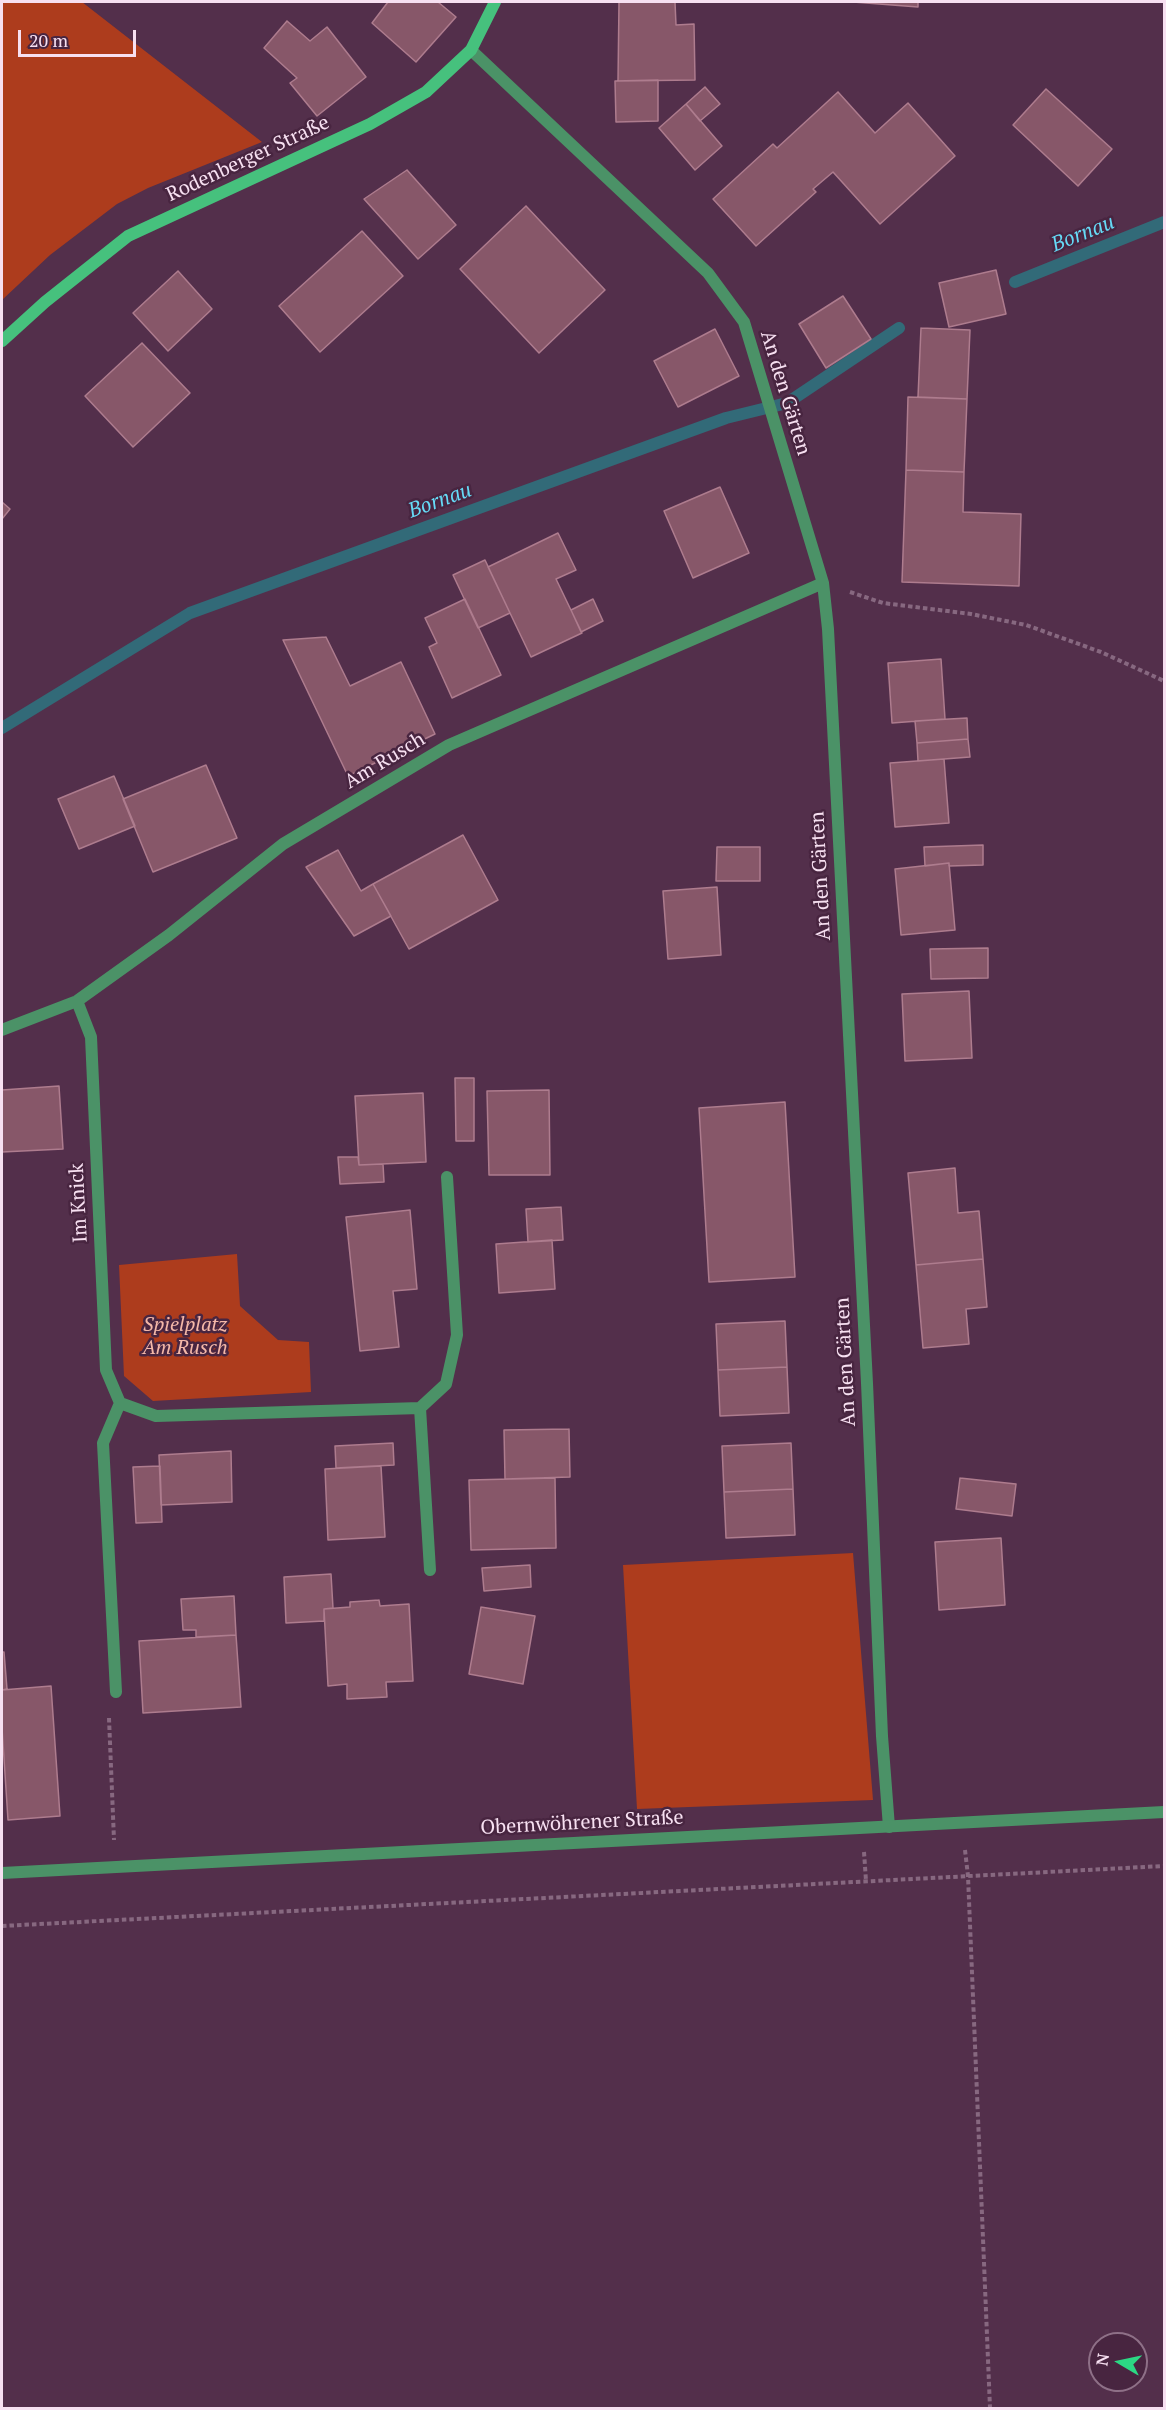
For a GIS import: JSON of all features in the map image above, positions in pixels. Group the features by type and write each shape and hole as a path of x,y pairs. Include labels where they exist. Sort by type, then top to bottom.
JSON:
{"main road":[{"name":"Rodenberger Straße","path":"2,341 45,302 128,236 370,124 426,92 471,50 495,2"}],"street":[{"name":"An den Gärten","path":"471,50 708,273 744,322 773,425 823,583 828,629 867,1383 882,1736 889,1827"},
{"name":"Am Rusch","path":"2,1030 77,1001 169,935 283,844 449,746 823,583"},
{"name":"Im Knick","path":"77,1001 91,1037 106,1370 120,1403"},
{"path":"116,1692 103,1443 120,1403 156,1416 420,1408 446,1384 457,1335 447,1177"},
{"path":"420,1408 430,1570"},
{"name":"Obernwöhrener Straße","path":"2,1873 1164,1812"}],"path":[{"path":"823,583 883,603 971,614 1026,625 1101,652 1164,681"},
{"path":"115,1867 109,1714 116,1692"},
{"path":"962,1822 968,1876 990,2409"},
{"path":"2,1926 1164,1866"}],"green space":[{"path":"2,2 82,2 262,142 148,188 117,204 50,255 2,300"},
{"name":"Spielplatz Am Rusch","path":"237,1254 240,1306 278,1340 309,1342 311,1392 153,1401 124,1376 119,1265"},
{"path":"853,1553 873,1800 637,1809 623,1565"}],"building":[{"path":"388,2 438,2 456,17 416,62 372,23"},
{"path":"619,2 675,2 676,25 694,24 695,80 618,81"},
{"path":"853,2 918,2 918,7"},
{"path":"287,21 310,41 327,27 366,77 317,116 290,83 297,78 264,48"},
{"path":"658,80 658,121 616,122 615,81"},
{"path":"705,87 720,104 700,121 686,104"},
{"path":"1046,89 1112,149 1078,186 1013,125"},
{"path":"838,92 875,133 908,103 955,156 880,224 833,172 813,189 816,192 756,246 713,199 773,144 777,148"},
{"path":"686,104 722,146 695,170 659,128"},
{"path":"407,170 456,225 418,259 364,199"},
{"path":"526,206 605,290 539,353 460,269"},
{"path":"362,231 403,276 320,352 279,306"},
{"path":"996,270 1006,314 949,327 939,283"},
{"path":"178,271 212,309 168,351 133,313"},
{"path":"843,296 871,339 826,368 799,324"},
{"path":"921,328 970,330 967,399 918,397"},
{"path":"715,329 739,376 678,407 654,361"},
{"path":"142,343 190,393 133,447 85,396"},
{"path":"908,397 967,399 964,472 906,470"},
{"path":"906,470 964,472 963,512 1021,514 1019,586 902,582"},
{"path":"720,487 749,553 693,578 664,511"},
{"path":"2,502 10,509 2,519"},
{"path":"558,533 576,570 556,579 582,633 531,657 488,567"},
{"path":"485,560 510,613 478,628 453,575"},
{"path":"465,599 501,675 452,698 429,647 437,643 425,618"},
{"path":"593,599 603,621 581,632 571,610"},
{"path":"326,637 350,686 401,662 435,734 348,776 283,640"},
{"path":"941,659 945,719 892,723 888,663"},
{"path":"967,718 968,739 917,743 915,721"},
{"path":"968,739 970,757 918,761 917,743"},
{"path":"944,759 949,823 895,827 890,763"},
{"path":"206,765 237,838 153,872 123,799"},
{"path":"114,776 135,826 79,849 58,799"},
{"path":"463,835 498,900 409,949 373,884"},
{"path":"983,845 983,865 949,866 949,863 925,866 924,847"},
{"path":"717,847 760,847 760,881 716,881"},
{"path":"338,850 361,891 373,884 391,916 354,936 306,867"},
{"path":"949,863 955,930 901,935 895,869"},
{"path":"717,887 721,955 668,959 663,891"},
{"path":"988,948 988,978 931,979 930,949"},
{"path":"969,991 972,1058 905,1061 902,994"},
{"path":"455,1078 474,1078 474,1141 456,1141"},
{"path":"59,1086 63,1149 2,1152 2,1090"},
{"path":"549,1090 550,1175 489,1175 487,1091"},
{"path":"423,1093 426,1162 359,1165 355,1096"},
{"path":"785,1102 795,1277 709,1282 699,1108"},
{"path":"338,1157 358,1157 359,1165 383,1164 384,1182 340,1184"},
{"path":"955,1168 958,1213 979,1211 983,1259 916,1265 908,1173"},
{"path":"561,1207 563,1240 528,1242 526,1209"},
{"path":"410,1210 417,1289 393,1291 399,1347 360,1351 346,1217"},
{"path":"552,1240 555,1289 499,1293 496,1244"},
{"path":"983,1259 987,1307 966,1309 969,1344 923,1348 916,1265"},
{"path":"785,1321 787,1367 718,1370 716,1324"},
{"path":"787,1367 789,1413 720,1416 718,1370"},
{"path":"569,1429 570,1477 505,1479 504,1430"},
{"path":"393,1443 394,1465 336,1468 335,1446"},
{"path":"791,1443 793,1489 724,1492 722,1446"},
{"path":"231,1451 232,1502 161,1505 159,1455"},
{"path":"160,1466 162,1522 136,1523 133,1467"},
{"path":"381,1466 385,1537 328,1540 325,1469"},
{"path":"555,1478 556,1548 471,1550 469,1480"},
{"path":"960,1478 1016,1484 1012,1516 956,1509"},
{"path":"793,1489 795,1535 726,1538 724,1492"},
{"path":"1001,1538 1005,1605 939,1610 935,1542"},
{"path":"530,1565 531,1587 484,1591 482,1568"},
{"path":"331,1574 333,1608 324,1609 324,1621 286,1623 284,1577"},
{"path":"234,1596 236,1635 196,1637 196,1630 183,1630 181,1599"},
{"path":"379,1600 380,1606 409,1604 413,1681 386,1682 387,1697 347,1699 347,1684 328,1686 324,1609 350,1607 350,1602"},
{"path":"481,1607 535,1616 523,1684 469,1674"},
{"path":"236,1635 241,1707 143,1713 139,1641"},
{"path":"2,1652 4,1652 7,1689 2,1690"},
{"path":"51,1686 60,1816 8,1820 2,1690"}],"waterway":[{"name":"Bornau","path":"1015,282 1164,222"},
{"name":"Bornau","path":"2,728 190,613 726,418 787,403 899,328"}]}
